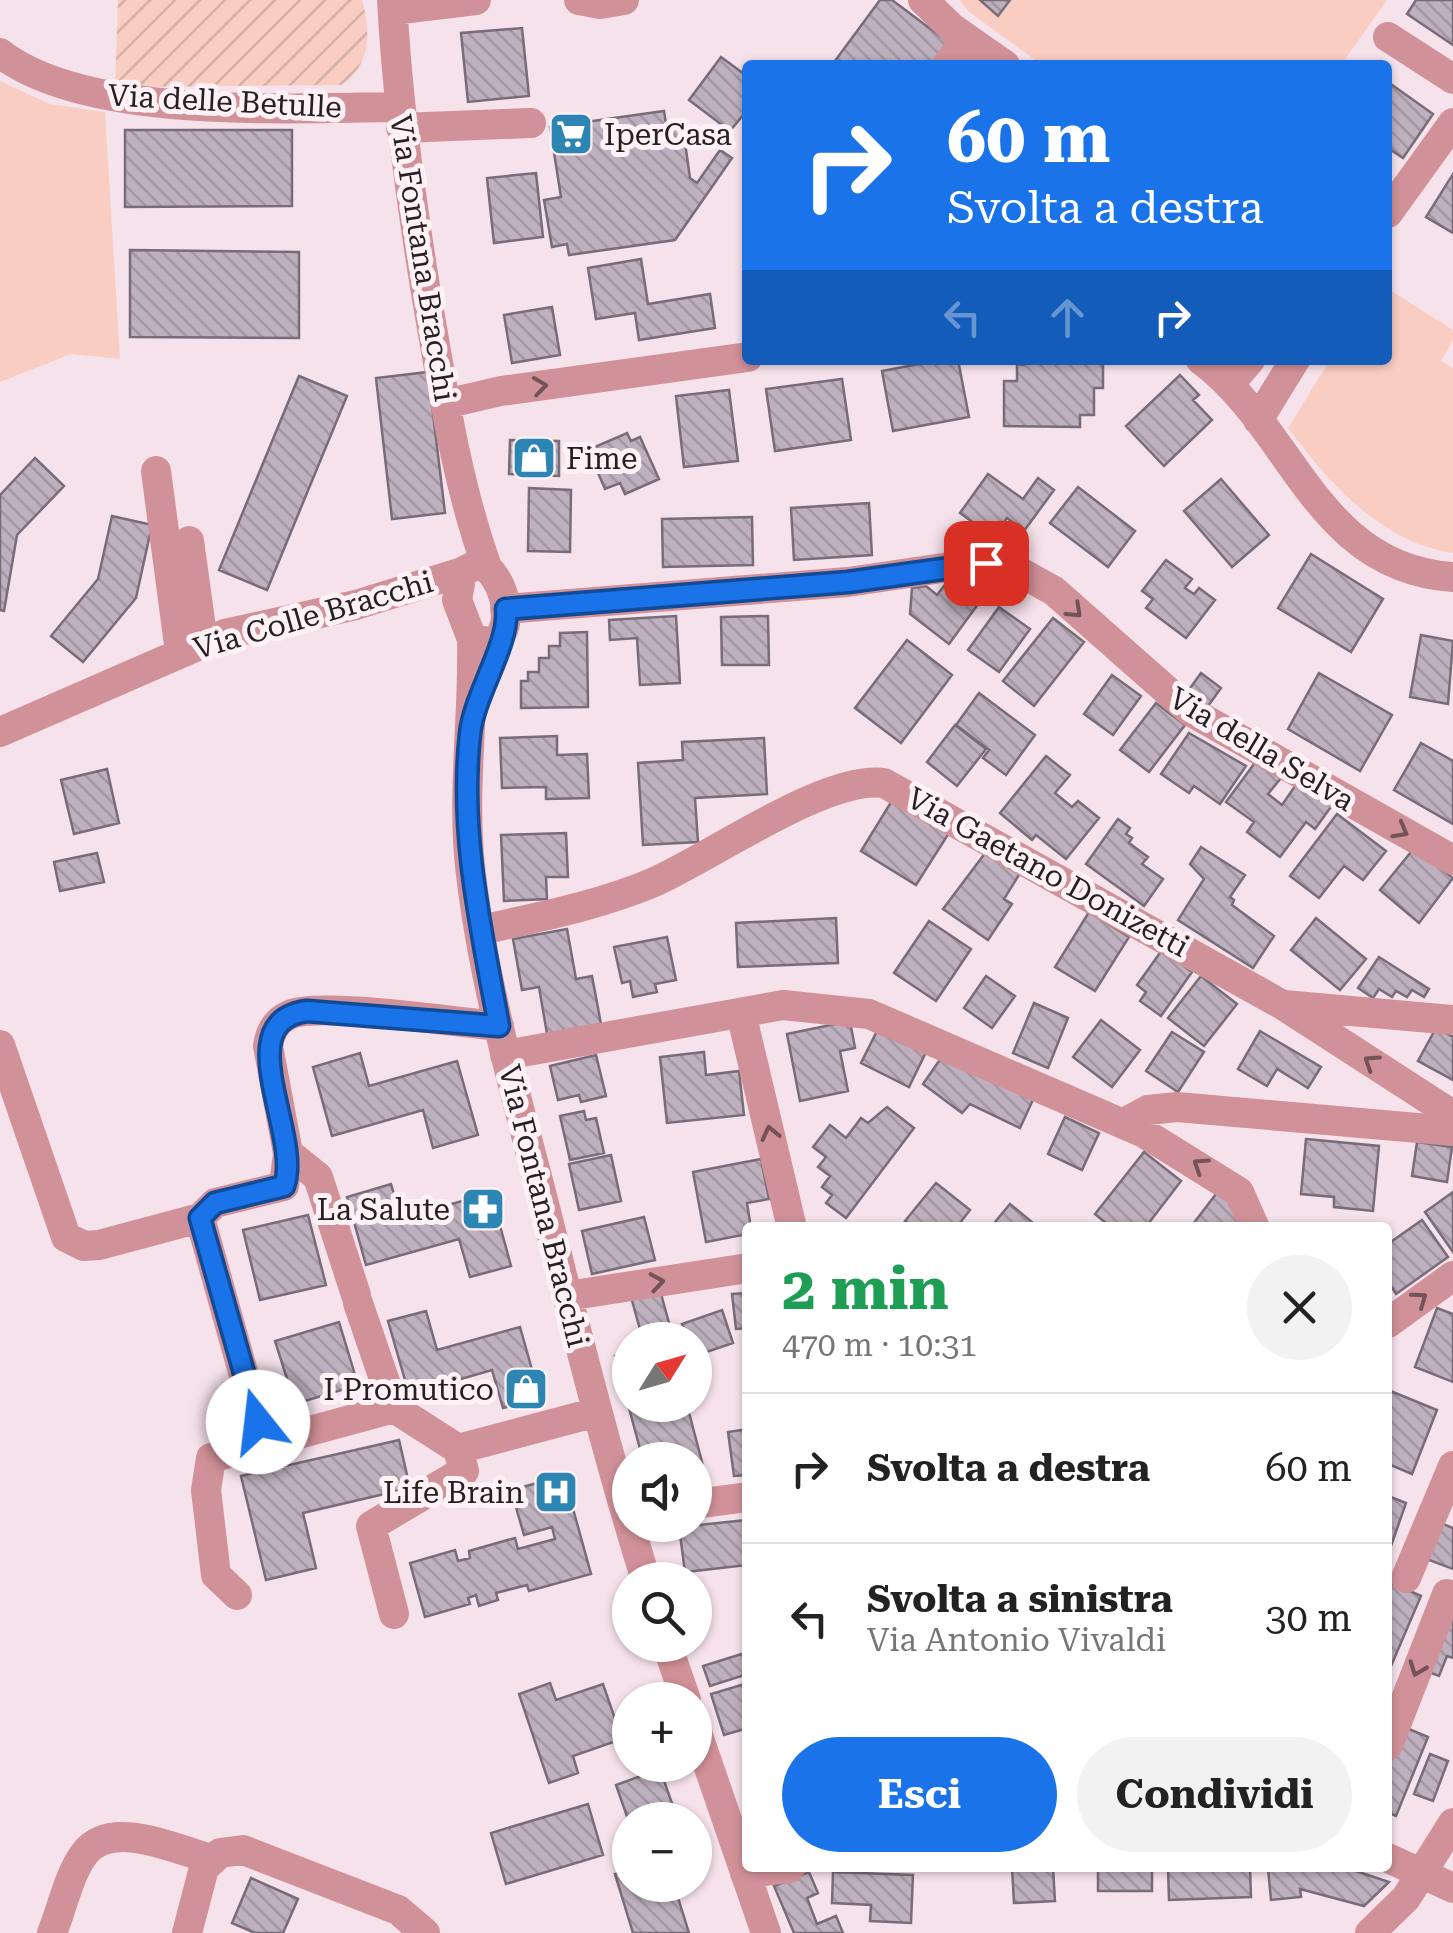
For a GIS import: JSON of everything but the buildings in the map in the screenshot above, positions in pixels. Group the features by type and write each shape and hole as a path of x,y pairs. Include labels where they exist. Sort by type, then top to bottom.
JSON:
{"street":[{"path":"391,3 476,0"},
{"path":"579,0 624,0"},
{"name":"Via Fontana Bracchi","path":"391,3 400,118 465,505 471,569"},
{"path":"931,5 967,39 998,60"},
{"path":"1388,37 1453,78"},
{"path":"951,60 967,39"},
{"name":"Via delle Betulle","path":"0,53 25,71 61,86 111,98 531,123"},
{"path":"1392,207 1453,123"},
{"path":"445,404 501,391 742,358"},
{"path":"1206,365 1229,384 1299,480 1346,531 1394,564 1453,577"},
{"path":"1229,384 1246,365"},
{"path":"1258,420 1292,365"},
{"path":"156,471 191,647"},
{"path":"188,542 191,647"},
{"name":"Via della Selva","path":"493,629 976,563 1007,564 1044,584 1190,712 1452,856"},
{"path":"471,569 499,586 493,629 457,600 471,569"},
{"name":"Via Colle Bracchi","path":"0,732 191,647 368,602 471,569"},
{"name":"Via Fontana Bracchi","path":"493,629 474,708 467,819 481,930 502,1041 612,1462"},
{"name":"Via Gaetano Donizetti","path":"481,930 632,891 812,800 850,786 878,782 911,794 1282,1004 1453,1020"},
{"path":"1282,1004 1453,1116"},
{"path":"0,1045 66,1237 84,1246 200,1218 215,1203 284,1186 288,1153 268,1046 274,1028 288,1016 316,1011 502,1041 798,1005 869,1014 1124,1123 1239,1192 1252,1222"},
{"path":"741,1012 791,1222"},
{"path":"1124,1123 1148,1110 1178,1107 1453,1132"},
{"path":"288,1153 318,1177 394,1408 458,1449 464,1471 371,1526 394,1614"},
{"path":"200,1218 258,1422"},
{"path":"568,1296 742,1269"},
{"path":"1392,1320 1453,1276"},
{"path":"237,1595 216,1574 206,1490 211,1458 394,1408"},
{"path":"458,1449 596,1412"},
{"path":"1392,1735 1450,1595 1397,1574 1453,1466"},
{"path":"712,1502 742,1498"},
{"path":"712,1777 742,1864"},
{"path":"1370,1933 1400,1906 1453,1822"},
{"path":"52,1933 84,1854 99,1840 123,1836 211,1860 243,1850 398,1910 424,1933"},
{"path":"187,1933 200,1879 211,1860"},
{"path":"1392,1860 1453,1888"},
{"path":"754,1872 745,1873 766,1933"}],"shaded area":[{"path":"118,0 362,0 366,47 358,68 341,85 115,87"},
{"path":"960,0 1387,0 1345,60 1035,60 968,11"},
{"path":"0,81 50,104 105,112 120,359 71,354 0,382"},
{"path":"1392,292 1453,330 1453,340 1441,361 1453,368 1453,553 1427,547 1380,523 1321,470 1288,428 1327,365 1392,365"}],"place":[{"name":"IperCasa","path":"571,134"},
{"name":"Fime","path":"534,458"},
{"name":"La Salute","path":"483,1209"},
{"name":"I Promutico","path":"526,1389"},
{"name":"Life Brain","path":"556,1492"}],"route":[{"path":"258,1422 200,1218 215,1203 284,1186 288,1153 268,1053 268,1040 283,1019 307,1011 499,1026 470,870 466,796 474,708 504,633 506,609 848,582 986,563"}]}
